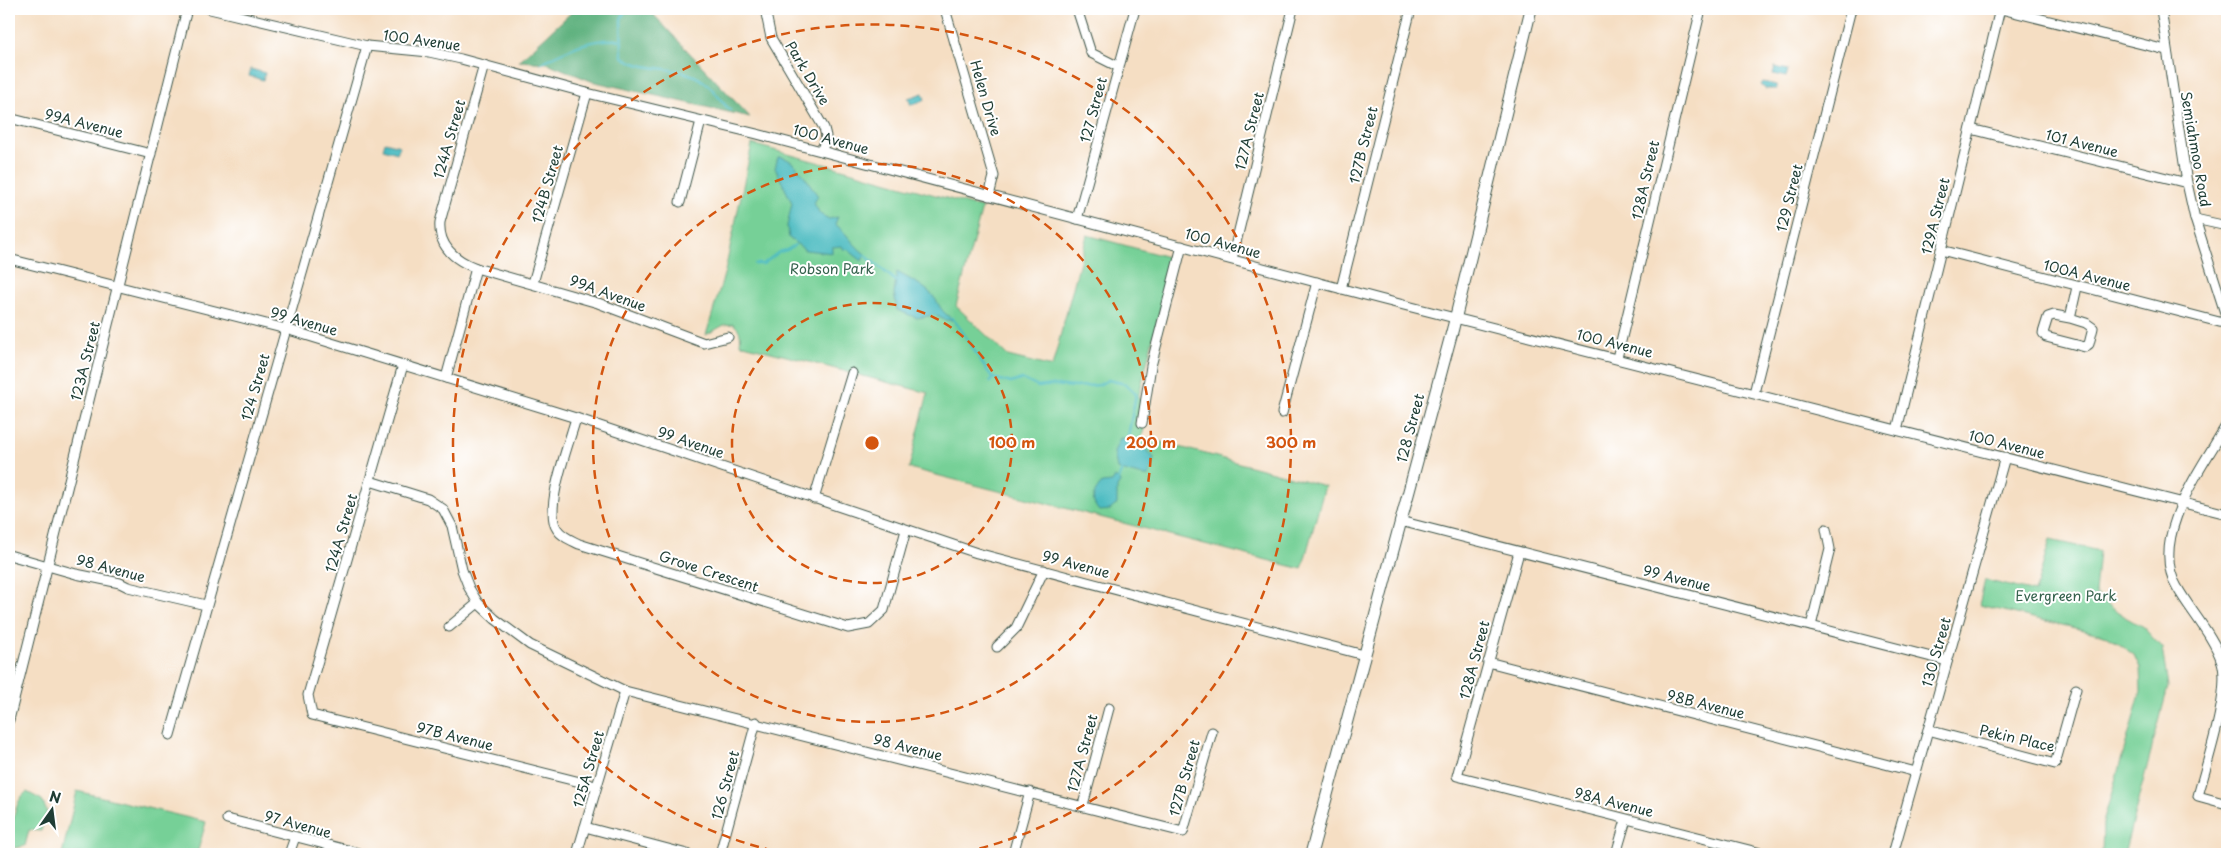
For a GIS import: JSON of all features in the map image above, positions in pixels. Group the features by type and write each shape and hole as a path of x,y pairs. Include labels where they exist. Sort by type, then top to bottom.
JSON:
{"main road":[{"name":"128 Street","path":"1310,854 1456,318 1531,9"}],"street":[{"name":"123A Street","path":"9,720 187,9"},
{"name":"100 Avenue","path":"210,9 367,46 429,52 484,65 822,151 1341,289 2227,514"},
{"name":"Park Drive","path":"765,9 771,38 824,128 826,136 822,151"},
{"name":"Helen Drive","path":"945,9 994,176 989,196"},
{"path":"1078,9 1091,52 1119,67"},
{"name":"127 Street","path":"1077,219 1135,9"},
{"name":"127A Street","path":"1232,259 1293,9"},
{"name":"127B Street","path":"1341,289 1411,9"},
{"name":"128A Street","path":"1617,358 1701,9"},
{"name":"129 Street","path":"1754,393 1851,9"},
{"path":"2000,9 2166,50"},
{"name":"129A Street","path":"1897,430 2000,9"},
{"name":"Semiahmoo Road","path":"2161,9 2187,183 2195,219 2227,319"},
{"name":"124 Street","path":"170,735 367,46"},
{"name":"124A Street","path":"476,268 450,253 442,240 440,228 484,65"},
{"name":"124B Street","path":"533,283 588,93"},
{"name":"99A Avenue","path":"9,118 152,154"},
{"path":"680,202 701,121"},
{"name":"101 Avenue","path":"1970,130 2187,183"},
{"path":"2195,219 2227,226"},
{"path":"1142,423 1151,366 1182,246"},
{"name":"100A Avenue","path":"1941,250 2077,287 2227,324"},
{"name":"99 Avenue","path":"9,259 286,329 576,418 906,530 977,552 1364,655"},
{"name":"99A Avenue","path":"476,268 598,303 704,343 728,337"},
{"path":"446,378 476,268"},
{"path":"1282,413 1317,282"},
{"path":"2070,318 2077,287"},
{"path":"2054,315 2070,318 2086,323 2093,328 2088,344 2085,347 2046,337 2043,333 2048,317 2054,315"},
{"name":"124A Street","path":"311,708 308,695 403,365"},
{"path":"814,499 852,373"},
{"name":"Grove Crescent","path":"576,418 555,495 552,517 557,530 579,544 837,626 860,627 878,618 884,610 906,530"},
{"path":"2227,424 2181,502 2169,547 2171,574 2176,586 2225,664 2221,702 2198,796 2227,804"},
{"name":"130 Street","path":"1893,854 2005,457"},
{"path":"370,481 428,499 444,509 452,526 462,570 478,603 449,627"},
{"name":"99 Avenue","path":"1400,521 1947,661"},
{"path":"1811,626 1830,549 1826,530"},
{"name":"128A Street","path":"1457,776 1519,552"},
{"name":"98 Avenue","path":"9,554 76,574 120,583 144,592 206,605"},
{"path":"997,647 1016,628 1044,570"},
{"name":"98 Avenue","path":"478,603 511,633 625,691 756,722 1183,832"},
{"name":"98B Avenue","path":"1488,662 1916,772"},
{"name":"Pekin Place","path":"1928,730 2055,764 2076,689"},
{"name":"125A Street","path":"577,854 625,691"},
{"name":"97B Avenue","path":"311,708 312,714 596,786"},
{"name":"127A Street","path":"1083,805 1109,708"},
{"name":"126 Street","path":"720,854 756,722"},
{"name":"127B Street","path":"1183,832 1212,732"},
{"name":"98A Avenue","path":"1457,776 1765,854"},
{"path":"1013,854 1030,792"},
{"name":"97 Avenue","path":"227,819 363,854"},
{"path":"1616,854 1626,820"},
{"path":"586,827 687,854"},
{"path":"290,854 294,837"}],"green space":[{"path":"575,9 659,9 653,14 750,117 591,81 547,63 519,61"},
{"name":"Robson Park","path":"752,144 982,208 956,306 1008,356 1052,367 1087,235 1168,257 1171,260 1171,265 1138,399 1150,403 1142,437 1325,486 1302,569 909,468 928,393 740,344 740,333 733,324 724,325 706,335 725,271"},
{"name":"Evergreen Park","path":"2050,540 2099,551 2095,593 2118,613 2143,627 2162,648 2168,687 2124,854 2102,854 2103,823 2141,691 2140,668 2134,655 2108,636 1979,605 1985,580 2035,592"},
{"path":"77,791 206,822 197,854 62,854"},
{"path":"27,792 42,800 47,812 41,831 29,830 25,846 15,848 10,845 9,840 13,821 19,801"}],"water":[{"path":"1775,67 1788,70 1786,77 1773,74"},
{"path":"251,69 265,73 263,80 249,76"},
{"path":"1763,82 1776,85 1777,89 1765,89 1761,85"},
{"path":"923,93 925,100 911,105 908,98"},
{"path":"385,142 400,146 397,153 383,149"},
{"path":"778,157 790,161 806,178 818,196 814,203 820,214 829,219 838,217 835,224 865,254 862,261 847,249 844,250 842,246 832,247 832,253 805,250 789,238 787,226 792,203 775,168"},
{"path":"897,272 928,291 941,309 954,320 945,320 934,315 917,318 897,310 894,293"},
{"path":"1120,438 1125,438 1139,444 1154,458 1149,476 1117,469 1114,452"},
{"path":"1115,477 1121,481 1117,487 1117,504 1110,510 1099,511 1094,503 1096,490 1102,483 1112,482"}],"waterway":[{"path":"626,9 621,19 622,56 640,65 693,75 707,84 730,110"},
{"path":"541,63 570,49 588,43 620,40"},
{"path":"755,264 763,264 779,252 795,245"},
{"path":"865,255 896,281"},
{"path":"952,318 993,378"},
{"path":"990,382 993,378 1011,383 1022,379 1038,387 1053,385 1075,387 1099,385 1108,380 1126,384 1136,394 1127,442"},
{"path":"1118,481 1122,469"}]}
